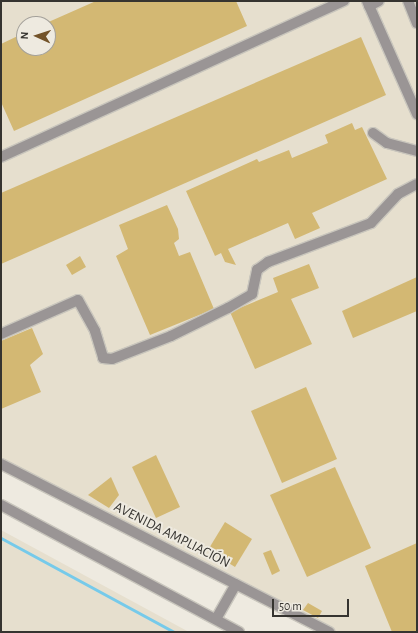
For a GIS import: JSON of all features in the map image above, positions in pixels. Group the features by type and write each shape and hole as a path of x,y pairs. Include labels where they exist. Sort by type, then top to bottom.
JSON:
{"street":[{"path":"1,157 344,1"},
{"path":"379,1 368,3 417,114"},
{"path":"408,1 417,23"},
{"path":"373,133 386,143 417,151"},
{"path":"1,334 78,300 95,332 103,358 112,359 171,336 228,308 252,294 257,270 268,262 371,223 398,194 417,184"},
{"name":"AVENIDA AMPLIACIÓN","path":"1,464 329,632"},
{"path":"1,505 239,632"},
{"path":"216,619 236,584"}],"shaded area":[{"path":"1,1 417,1 417,632 319,632 1,461"},
{"path":"1,530 189,632 1,632"}],"building":[{"path":"96,1 236,1 247,26 14,131 1,102 1,44 16,37 16,56 56,56 56,19"},
{"path":"361,37 386,95 1,264 1,193"},
{"path":"352,123 355,130 362,127 387,179 312,213 320,228 295,239 288,223 228,249 236,265 225,262 221,253 215,256 186,191 257,159 259,162 289,150 292,158 328,143 325,135"},
{"path":"167,205 178,229 179,239 174,243 179,256 190,252 214,309 150,335 116,256 128,249 119,225"},
{"path":"80,256 86,267 72,275 66,265"},
{"path":"309,264 319,288 291,299 312,344 255,369 230,312 278,292 273,278"},
{"path":"417,277 417,311 353,338 342,311"},
{"path":"32,328 43,354 30,365 41,392 1,409 1,341"},
{"path":"306,387 337,459 282,483 251,411"},
{"path":"156,455 180,507 156,518 132,467"},
{"path":"335,467 371,548 307,577 270,495"},
{"path":"111,477 119,495 109,508 88,495"},
{"path":"225,522 252,539 235,567 208,550"},
{"path":"417,543 417,632 392,632 365,566"},
{"path":"271,550 280,571 272,575 263,553"},
{"path":"308,603 322,611 318,618 303,610"}],"waterway":[{"path":"1,538 174,632"}]}
